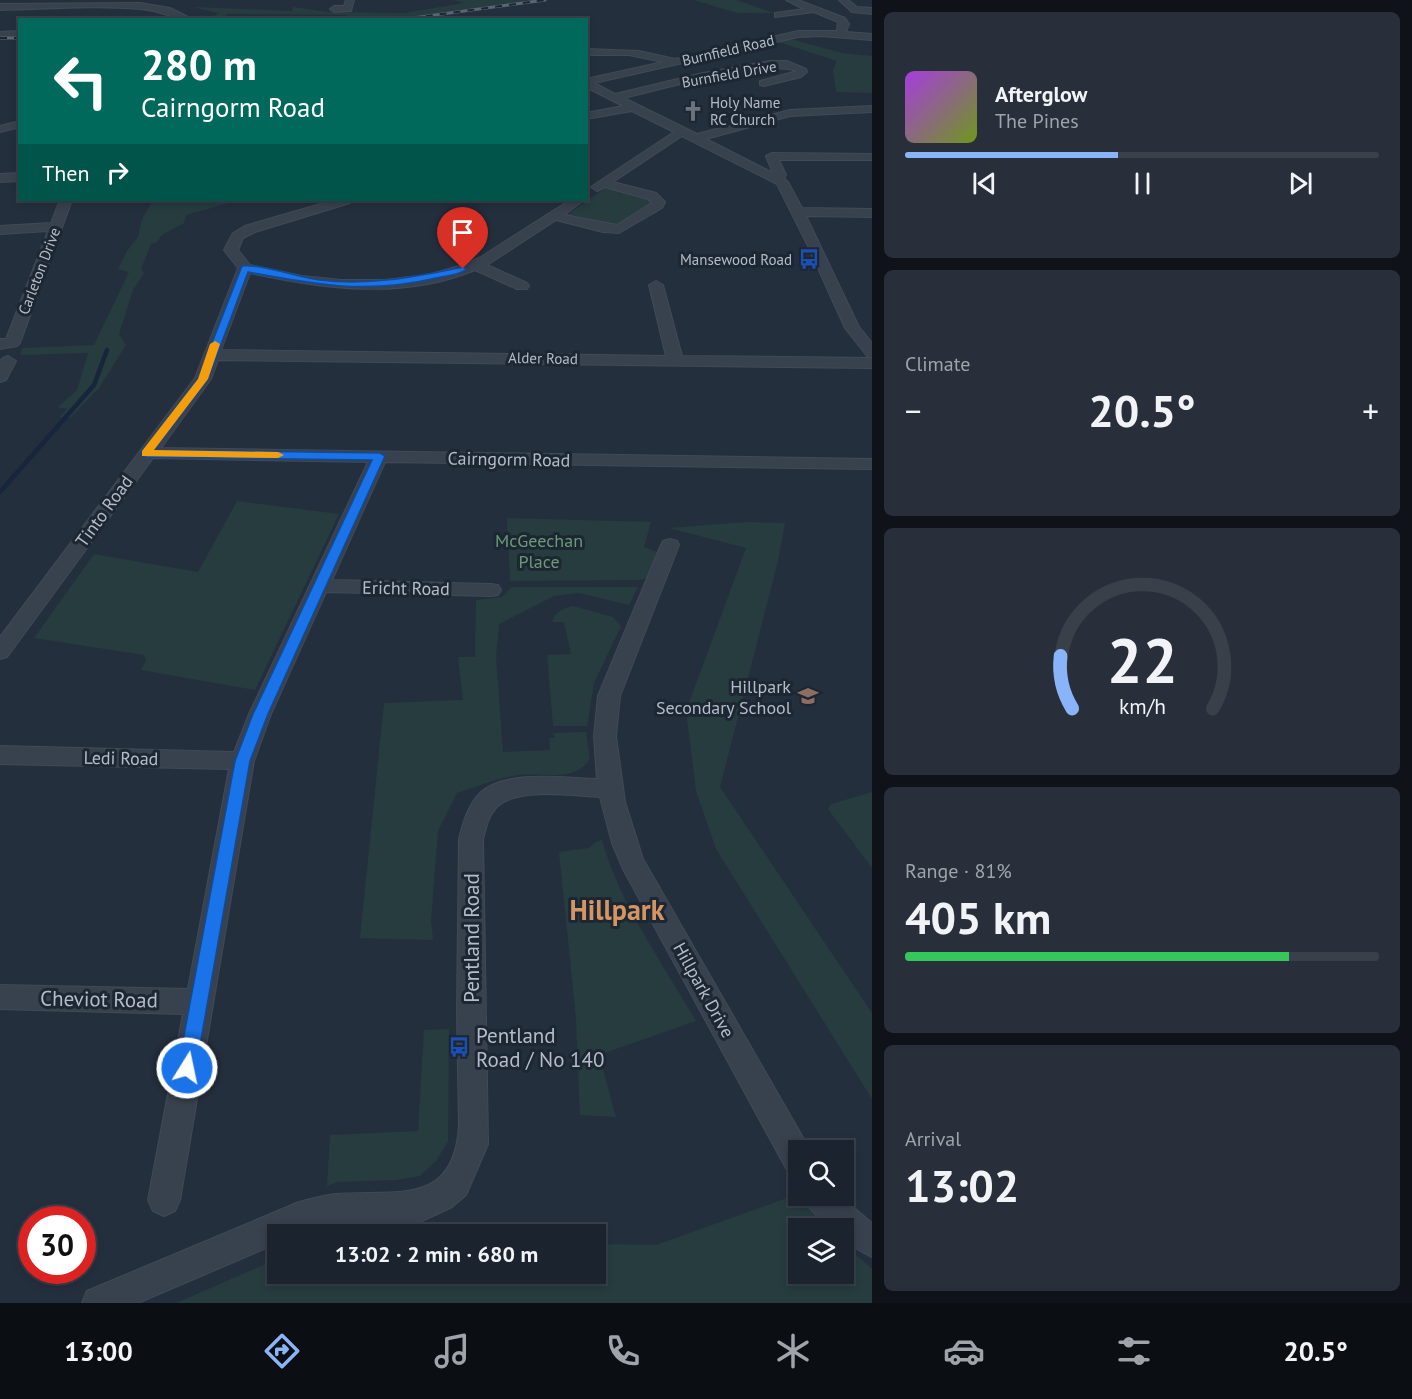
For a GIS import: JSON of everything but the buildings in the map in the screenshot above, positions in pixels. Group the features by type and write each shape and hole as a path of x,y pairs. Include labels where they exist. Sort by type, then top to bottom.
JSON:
{"street":[{"path":"334,9 348,9 350,0"},
{"path":"790,0 842,20 844,24 841,34"},
{"path":"843,0 855,10 872,11"},
{"path":"158,8 176,2"},
{"path":"0,8 46,4 142,3 185,18"},
{"path":"778,15 817,9"},
{"path":"0,34 18,34"},
{"name":"Burnfield Road","path":"588,82 798,34 872,37"},
{"path":"588,52 614,51 645,54 674,62"},
{"name":"Burnfield Drive","path":"615,97 703,76 770,64 787,64 801,69 800,74 779,79 766,79"},
{"path":"588,83 776,178 786,187 852,328 872,353"},
{"path":"588,116 634,107"},
{"path":"696,138 790,113 872,110"},
{"path":"0,129 18,124"},
{"path":"588,193 682,130"},
{"path":"776,178 780,175 772,156 872,157"},
{"path":"0,178 18,177"},
{"path":"553,216 603,228 619,229 658,205 659,202 652,196 603,183"},
{"name":"Carleton Drive","path":"6,343 66,201"},
{"path":"337,201 319,203 250,229 238,236 231,250 245,268 320,283 367,285 419,279 476,265 576,201"},
{"path":"798,212 872,213"},
{"path":"0,230 56,227"},
{"path":"476,265 522,286"},
{"name":"Tinto Road","path":"0,652 203,379 245,268"},
{"path":"656,285 675,360"},
{"path":"852,328 872,323"},
{"name":"Alder Road","path":"213,355 872,363"},
{"path":"0,377 8,361"},
{"name":"Cairngorm Road","path":"146,453 872,464"},
{"path":"164,1200 242,761 260,714 380,456"},
{"name":"Hillpark Drive","path":"670,545 609,696 605,729 611,789 620,831 632,862 788,1140"},
{"name":"Ericht Road","path":"321,586 491,590"},
{"name":"Ledi Road","path":"0,755 242,761"},
{"name":"Pentland Road","path":"99,1303 299,1218 334,1210 410,1207 441,1196 455,1184 473,1144 471,840 474,822 486,801 504,789 522,785 611,789"},
{"name":"Cheviot Road","path":"0,997 198,1002"},
{"path":"828,1206 855,1231 872,1241"}],"green space":[{"path":"453,0 539,0 408,18 227,14 225,18 212,18 218,13 193,7 292,11 293,7 328,12 405,13 464,3"},
{"path":"694,0 736,0 774,13 737,13"},
{"path":"787,38 842,53 872,56 872,93 836,92 833,70 837,61 775,41"},
{"path":"612,188 647,196 652,203 617,226 571,218 567,215 604,189"},
{"path":"152,201 236,201 186,215 184,223 151,244 141,269 144,273 133,290 119,334 126,345 99,388 70,418 60,417 67,409 58,407 77,390 88,353 20,355 22,348 94,345 129,272 118,269 127,251 138,237 142,219"},
{"path":"237,501 339,514 255,690 141,670 146,660 144,655 34,638 94,554 198,572"},
{"name":"McGeechan Place","path":"507,518 651,522 644,547 657,552 647,578 640,580 510,581"},
{"path":"746,522 785,523 778,561 720,787 872,1013 872,1099 716,849 696,791 686,711 746,548 669,528"},
{"path":"512,587 638,587 629,605 579,593 554,596 499,624 496,656 503,752 550,750 549,738 555,738 553,733 586,732 590,759 576,771 567,774 512,776 457,793 438,831 431,920 433,940 360,938 384,703 463,700 458,657 475,657 476,600 502,597"},
{"path":"573,606 613,617 621,626 594,683 587,726 553,726 547,655 571,654 564,622 552,622 560,611"},
{"path":"872,792 872,868 828,809 831,804"},
{"path":"602,840 619,887 696,1021 599,1055 616,1117 580,1115 576,1018 559,852 589,848"},
{"path":"449,1029 448,1141 436,1161 420,1176 396,1180 338,1182 327,1186 330,1135 418,1131 424,1030"},
{"path":"788,1198 788,1206 810,1206 821,1218 788,1218 788,1284 854,1284 854,1253 872,1269 872,1303 176,1303 267,1263 267,1284 606,1284 606,1244 656,1245"}],"waterway":[{"path":"0,492 94,385 107,350"}],"railway":[{"path":"413,18 545,0"},
{"path":"0,38 18,38"}],"slow traffic":[{"path":"215,344 203,379 146,453 278,455"}],"place":[{"name":"Holy Name RC Church","path":"693,111"},
{"name":"Mansewood Road","path":"809,259"},
{"name":"Hillpark Secondary School","path":"808,696"},
{"name":"Pentland Road / No 140","path":"459,1047"}],"district":[{"name":"Hillpark","path":"617,909"}],"route":[{"path":"187,1068 242,761 260,714 380,456 146,453 203,379 245,268 320,283 367,285 419,279 463,269"}]}
